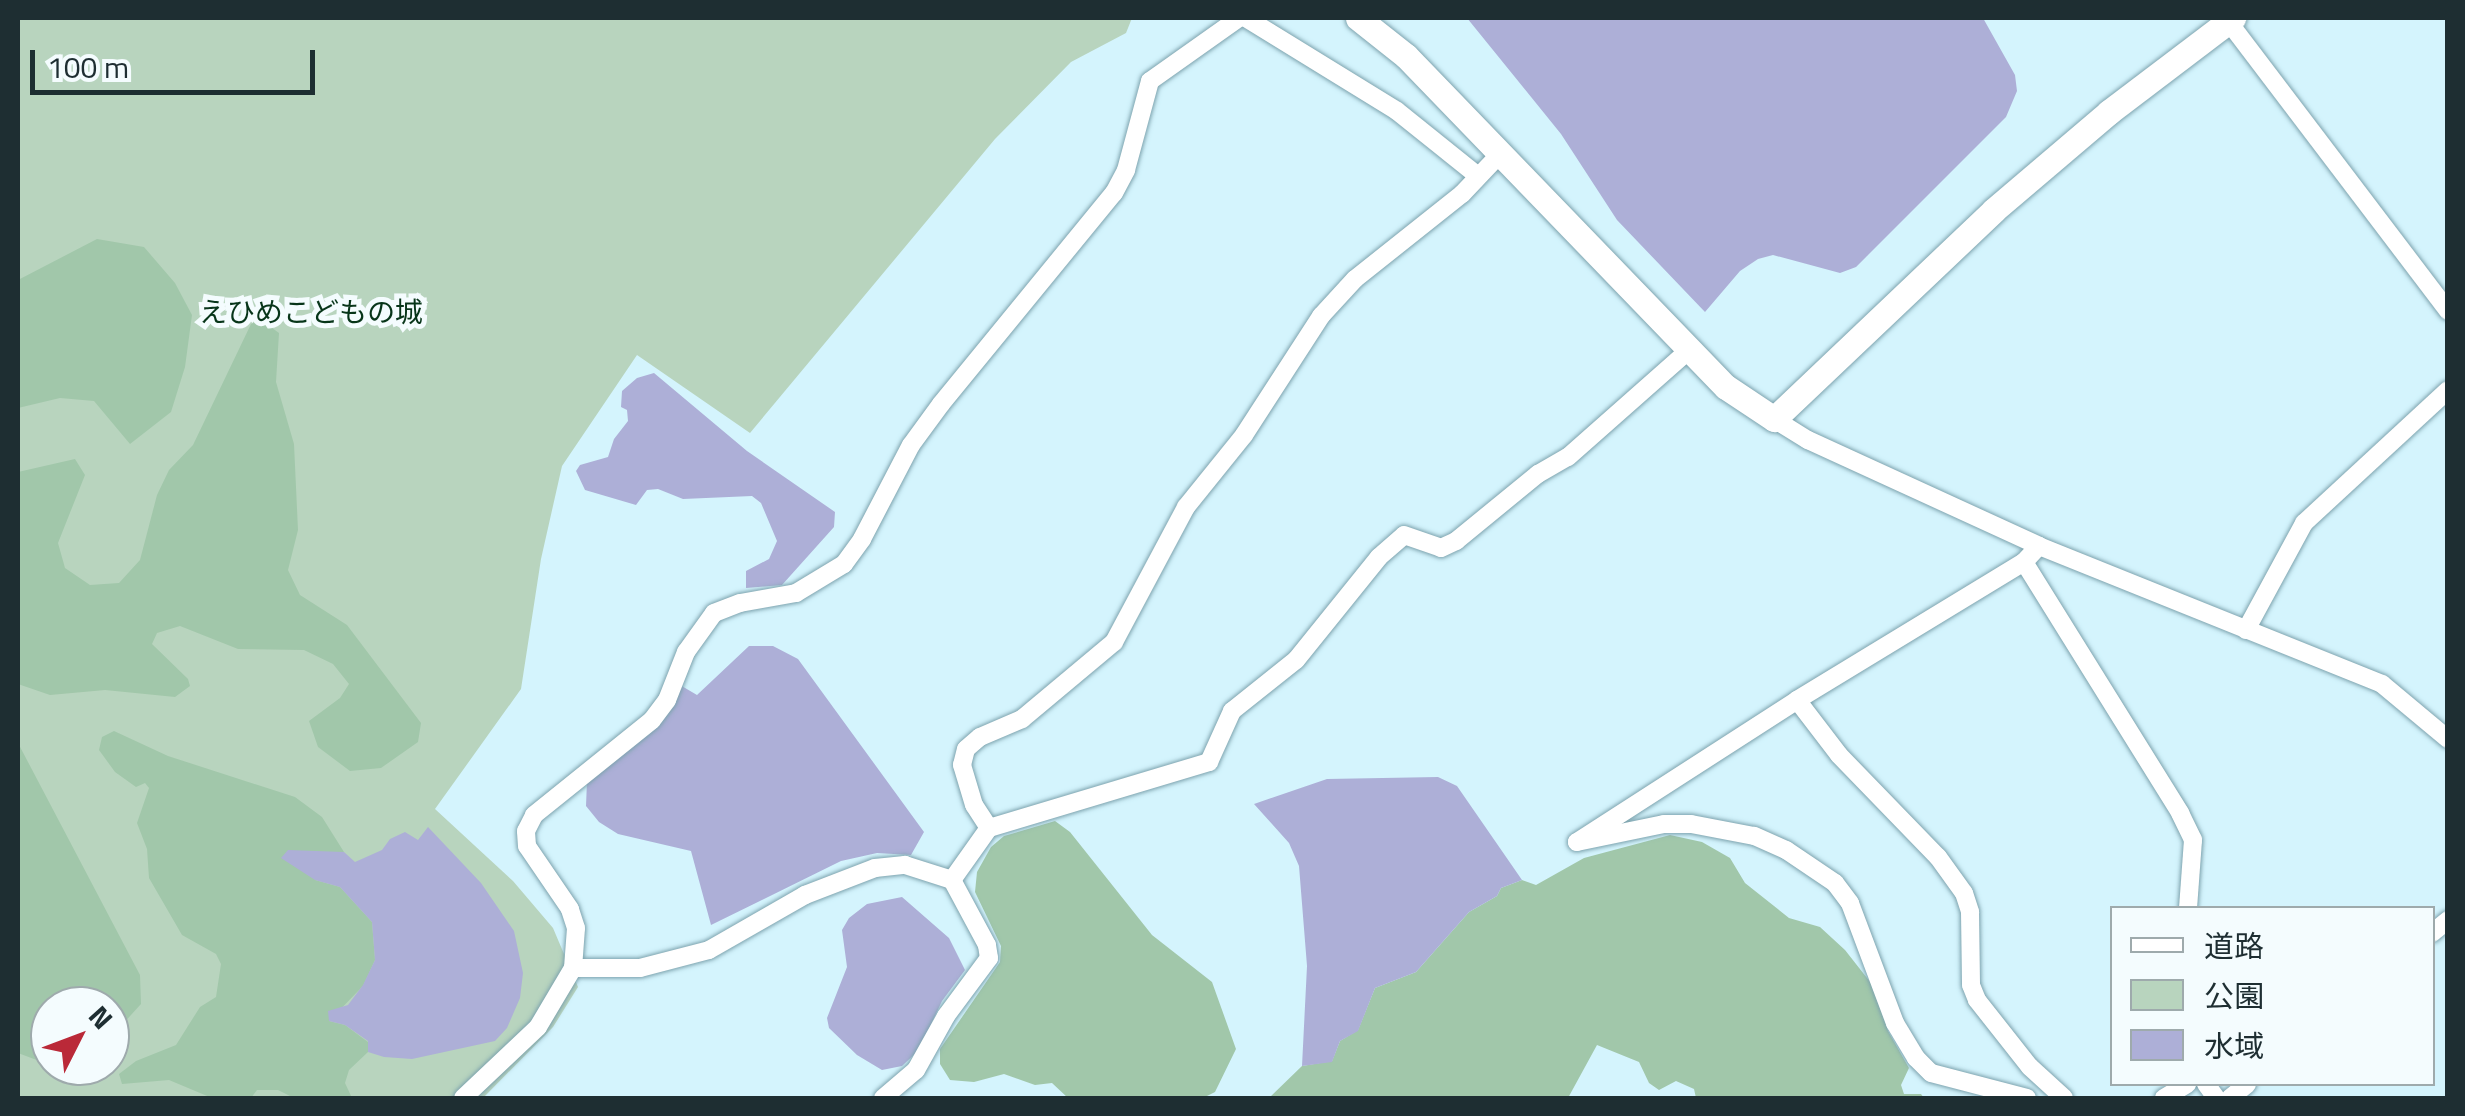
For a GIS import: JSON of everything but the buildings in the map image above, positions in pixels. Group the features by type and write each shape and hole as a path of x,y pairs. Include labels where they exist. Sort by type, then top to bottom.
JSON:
{"street":[{"path":"463,1098 538,1027 573,968 576,928 570,909 527,846 526,831 534,815 652,720 666,700 686,652 714,613 740,603 796,593 844,564 862,540 911,446 1114,192 1130,158 1150,81 1242,18 1397,111 1478,176"},
{"path":"1358,18 1406,56 1726,387 1774,419 1808,440 2040,546 2382,684 2448,739"},
{"path":"1774,419 1994,210 2109,112 2230,19 2448,311"},
{"path":"989,828 974,805 962,765 966,750 980,737 1022,719 1114,642 1186,507 1244,435 1321,316 1356,280 1499,155"},
{"path":"952,880 989,828 1209,762 1232,711 1296,660 1404,535 1441,548 1456,540 1538,474 1568,457 1689,350"},
{"path":"2246,630 2304,523 2448,390"},
{"path":"2027,1098 1931,1073 1916,1058 1895,1023 1850,902 1835,883 1786,850 1754,836 1690,824 1664,824 1577,842 1797,700 2024,562 2040,546"},
{"path":"2024,562 2193,840 2188,906"},
{"path":"1797,700 1840,755 1938,858 1964,894 1970,912 1970,985 1977,1000 2030,1067 2064,1098"},
{"path":"573,968 640,968 710,950 806,895 876,868 905,866 952,880 987,945 989,958 946,1016 924,1060 883,1098"}],"green space":[{"name":"えひめこどもの城","path":"18,18 1132,18 1126,33 1071,62 995,139 750,433 637,355 562,466 541,559 521,689 435,809 513,881 553,928 578,987 553,1027 483,1098 18,1098"},
{"path":"97,239 144,247 175,283 192,315 185,367 171,412 130,444 94,401 60,398 18,408 18,280"},
{"path":"261,320 279,333 276,382 294,444 298,530 288,570 300,595 347,625 421,723 418,742 381,768 350,771 318,747 309,721 340,698 349,684 333,664 304,650 238,649 180,626 157,633 152,644 188,679 190,686 175,697 105,690 50,695 18,684 18,472 75,459 85,475 58,543 65,568 90,585 119,583 140,560 157,495 169,470 193,445 251,324"},
{"path":"114,731 168,756 295,797 322,817 344,852 325,852 315,880 340,887 372,922 375,960 363,986 329,1021 345,1025 368,1042 368,1052 349,1070 345,1083 352,1098 294,1098 278,1090 257,1090 251,1098 212,1098 169,1080 130,1083 130,1066 176,1045 200,1007 216,997 221,964 216,954 182,935 149,878 147,849 137,823 149,788 145,783 136,787 115,772 99,750 102,737"},
{"path":"18,743 140,975 141,1004 130,1016 130,986 30,986 30,1058 18,1053"},
{"path":"1055,821 1070,832 1152,935 1212,982 1236,1049 1215,1092 1203,1098 1068,1098 1052,1083 1035,1085 1004,1074 974,1082 950,1080 940,1064 940,1049 1000,962 1001,946 975,892 977,872 991,847 1004,836"},
{"path":"1670,835 1702,842 1730,858 1745,883 1789,918 1820,927 1845,950 1878,992 1888,1031 1909,1068 1901,1085 1904,1094 1921,1094 1924,1098 1696,1098 1694,1089 1676,1081 1659,1090 1649,1083 1639,1062 1597,1045 1568,1098 1269,1098 1302,1066 1332,1061 1340,1041 1358,1030 1375,988 1416,972 1469,912 1497,896 1501,888 1522,880 1536,885 1584,858"}],"water":[{"path":"1467,18 1983,18 2015,75 2017,91 2006,117 1856,267 1840,273 1773,255 1758,259 1740,271 1705,312 1617,220 1561,134"},
{"path":"654,373 747,451 835,512 834,527 782,585 746,588 746,571 769,559 777,541 761,503 752,496 683,499 658,489 647,490 636,505 585,490 576,471 580,465 608,457 614,439 628,421 627,410 621,407 622,391 637,378"},
{"path":"749,646 773,646 798,659 924,832 911,855 877,853 841,861 711,925 691,851 618,834 599,822 586,806 587,781 680,685 697,695"},
{"path":"1438,777 1457,786 1522,880 1501,888 1497,896 1469,912 1416,972 1375,988 1358,1031 1340,1041 1332,1062 1302,1066 1307,966 1299,866 1289,843 1254,804 1327,779"},
{"path":"428,827 481,883 514,931 523,973 520,998 507,1028 495,1041 412,1059 384,1057 368,1052 368,1041 345,1025 329,1021 328,1011 348,1005 363,985 375,960 372,922 340,887 315,880 281,858 288,850 344,852 355,862 382,850 390,839 405,832 418,840"},
{"path":"902,897 949,938 965,970 942,1001 919,1050 902,1066 882,1070 857,1055 829,1028 827,1018 847,967 842,930 849,918 867,904"}]}
